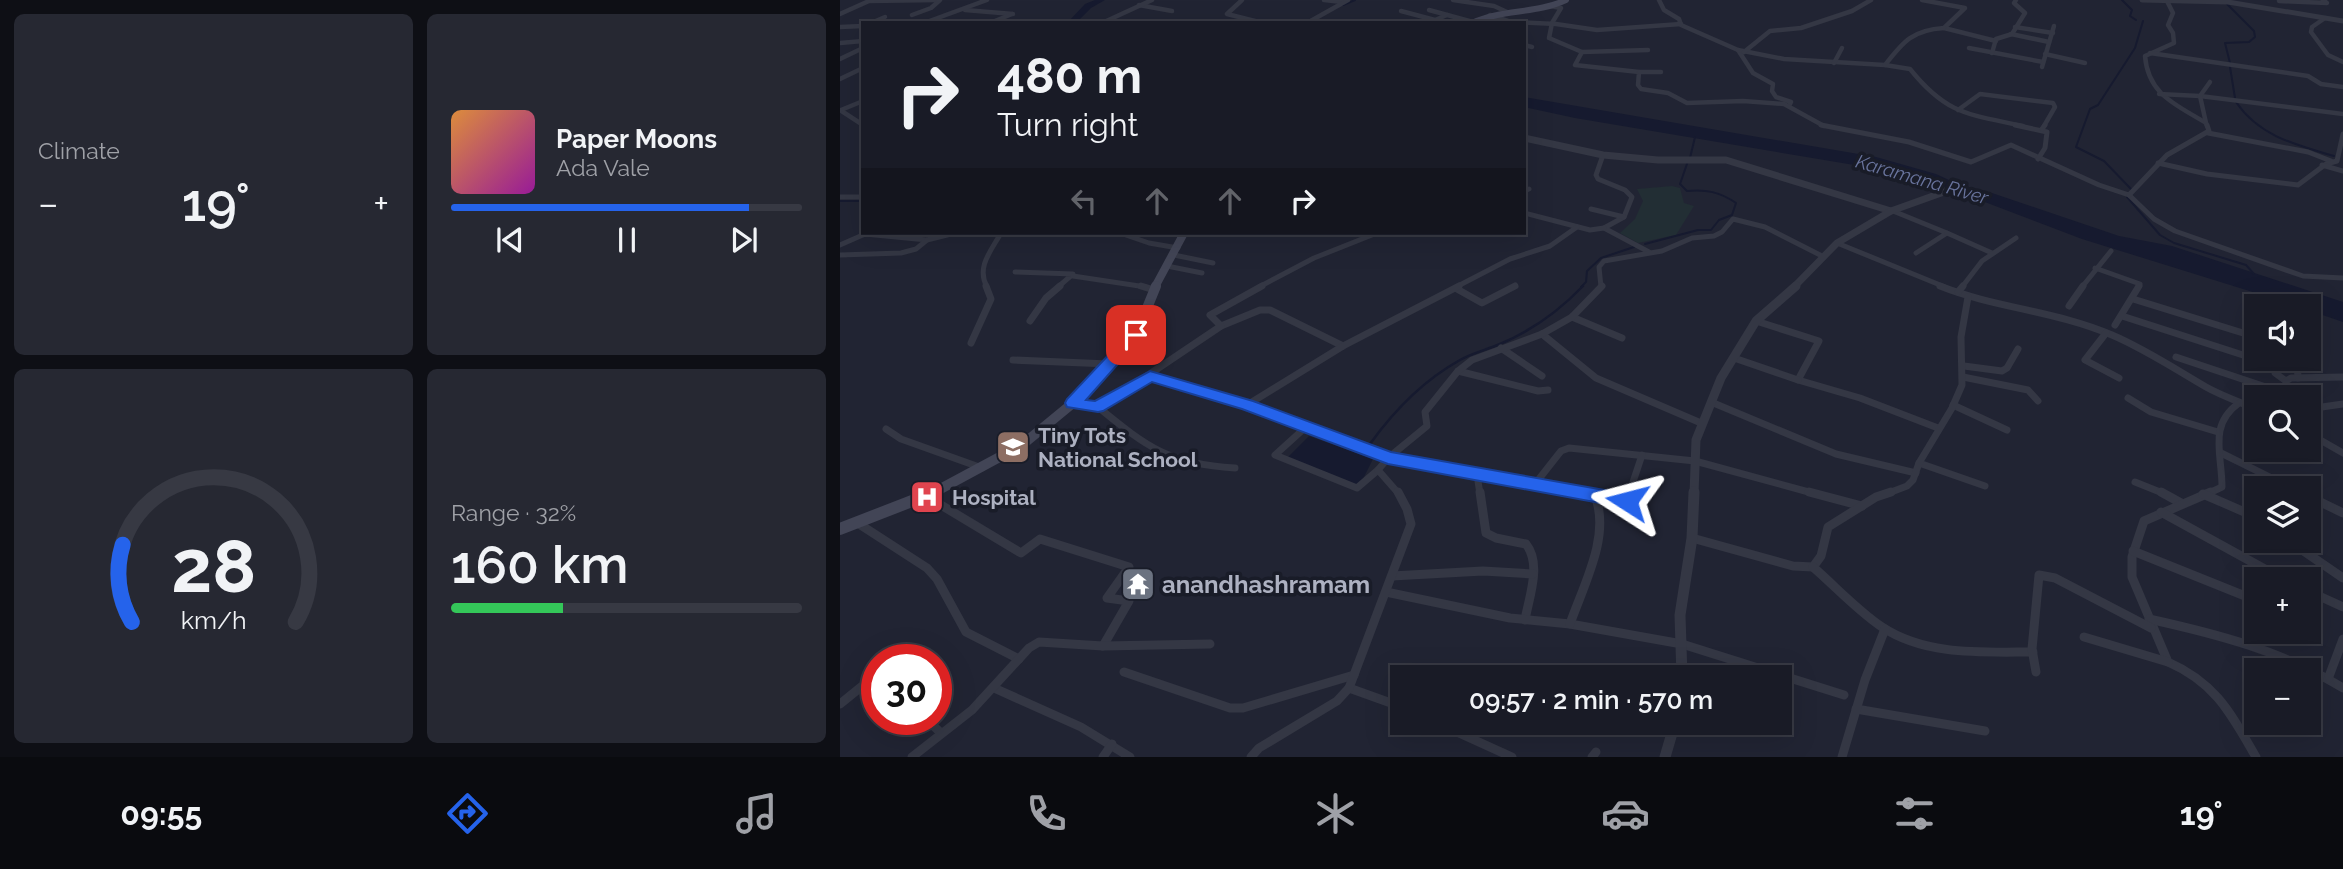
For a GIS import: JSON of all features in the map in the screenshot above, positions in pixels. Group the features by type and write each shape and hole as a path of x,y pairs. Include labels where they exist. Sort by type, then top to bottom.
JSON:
{"main road":[{"path":"1475,21 1490,15 1560,4 1566,0"},
{"path":"840,529 926,496 983,468 1023,445 1073,403 1136,335 1154,290 1183,235"}],"street":[{"path":"840,15 869,1 939,0"},
{"path":"912,15 931,8 939,0"},
{"path":"930,21 987,0"},
{"path":"1106,21 1152,0"},
{"path":"1242,0 1227,14 1255,21"},
{"path":"1324,0 1345,1"},
{"path":"1453,0 1494,6 1507,12"},
{"path":"1659,0 1664,10 1679,19 1681,24"},
{"path":"1741,51 1770,31 1801,28 1852,11 1871,0"},
{"path":"1922,0 1965,8 1944,28"},
{"path":"1885,65 1894,54 1895,48 1930,29 1944,28 1996,41 2011,34 2025,11 2014,3 2017,0"},
{"path":"2142,0 2252,3 2343,21"},
{"path":"2278,1 2328,3 2323,0"},
{"path":"1310,21 1345,1"},
{"path":"2170,1 2173,13 2168,25 2173,33 2174,43 2145,56 2144,65 2159,94 2206,123"},
{"path":"2278,1 2289,12"},
{"path":"1138,5 1172,11"},
{"path":"1549,6 1561,8 1552,23 1551,41 1582,52 1648,50"},
{"path":"962,10 1013,14 995,21"},
{"path":"1429,10 1468,21"},
{"path":"1401,11 1435,20 1447,15"},
{"path":"1490,15 1507,21"},
{"path":"876,21 885,17"},
{"path":"2325,18 2312,27 2311,32 2328,55 2343,62"},
{"path":"1526,22 1604,30 1654,23 1681,24 1741,51 1784,60 1885,65 1910,69 1936,99 1958,110 2047,132 2048,136 2038,159"},
{"path":"840,27 861,26"},
{"path":"1969,48 2043,64 2054,26"},
{"path":"2015,27 2053,33"},
{"path":"2011,34 2049,42"},
{"path":"840,43 861,41"},
{"path":"1992,53 1996,41"},
{"path":"1526,46 1532,47"},
{"path":"1834,63 1842,48"},
{"path":"840,59 861,49"},
{"path":"1741,51 1753,73 1773,84 1772,91 1776,96 1791,102 1789,106"},
{"path":"1582,52 1575,65 1661,72"},
{"path":"2150,53 2308,76 2321,84 2343,87"},
{"path":"2045,54 2085,63"},
{"path":"840,79 861,69"},
{"path":"1639,72 1640,89 1668,93 1687,103 1743,101 1789,106 1825,127 1909,142 1969,162 1979,162 2008,145 2129,195 2154,219 2198,240 2302,276 2343,278"},
{"path":"2208,133 2200,96 2210,82"},
{"path":"1958,110 1980,94 2053,103 2055,107 2042,129"},
{"path":"2159,94 2200,96 2343,114"},
{"path":"842,112 861,102"},
{"path":"842,112 861,124"},
{"path":"2129,195 2167,155 2208,133 2308,152 2331,161"},
{"path":"2158,163 2207,174 2291,185 2303,184 2322,165 2339,158 2343,134"},
{"path":"1526,138 1603,155 1658,160 1726,160 1892,211 1992,253"},
{"path":"1570,233 1604,228 1624,217 1632,197 1625,190 1598,179 1596,175 1603,155"},
{"path":"2322,165 2343,172"},
{"path":"1682,665 1680,615 1692,538 1696,440 1721,378 1756,321 1777,305 1837,243 1892,211 1944,192"},
{"path":"840,197 861,197"},
{"path":"1591,209 1624,217"},
{"path":"1526,214 1591,230"},
{"path":"1307,426 1275,455 1357,488 1427,426 1425,412 1458,371 1472,360 1542,334 1572,317 1600,290 1601,263 1618,257 1673,248 1692,238 1722,232 1733,219 1765,226 1824,257"},
{"path":"1247,405 1343,346 1502,264 1550,246 1577,227"},
{"path":"1604,228 1650,253"},
{"path":"1916,253 1947,233"},
{"path":"840,245 863,235"},
{"path":"875,235 927,240 947,235"},
{"path":"971,343 991,299 989,289 982,278 982,267 1000,235"},
{"path":"1126,235 1213,263"},
{"path":"1221,326 1210,315 1217,309 1314,258 1372,235"},
{"path":"1958,292 1982,261 2016,238"},
{"path":"840,255 901,253 916,249 927,240"},
{"path":"1837,243 1968,298 2049,315 2106,333 2244,404"},
{"path":"2069,306 2095,268 2111,251"},
{"path":"1167,266 1202,273"},
{"path":"2095,268 2140,284 2115,325"},
{"path":"1015,272 1070,272 1073,276 1136,284 1154,290"},
{"path":"1030,321 1046,298 1073,276"},
{"path":"1457,289 1482,303 1515,286"},
{"path":"1813,567 1821,556 1828,527 1876,497 1907,486 1916,473 1938,428 1953,405 1963,377 1961,337 1968,298"},
{"path":"2133,299 2244,333"},
{"path":"1098,407 1150,376 1221,326 1260,310 1270,310 1343,346"},
{"path":"2122,316 2244,353"},
{"path":"1572,317 1622,338"},
{"path":"1756,321 1819,341 1798,380"},
{"path":"2106,333 2085,360 2119,378"},
{"path":"1542,334 1597,378 1701,423"},
{"path":"1501,348 1542,376"},
{"path":"1964,366 2002,370 2007,368 2018,349"},
{"path":"2176,357 2256,385"},
{"path":"1734,358 1860,398 1938,428"},
{"path":"1013,360 1110,364"},
{"path":"1458,371 1538,391 1548,390"},
{"path":"2275,371 2286,385"},
{"path":"2298,371 2298,378"},
{"path":"1150,376 1247,405 1388,458 1595,496 1627,501 1642,456"},
{"path":"1963,377 2028,390 2038,401"},
{"path":"2286,382 2298,378 2343,377"},
{"path":"2128,398 2151,412 2218,432"},
{"path":"1711,402 1836,454 1916,473"},
{"path":"1073,403 1098,407 1145,445 1171,460 1199,467 1235,468"},
{"path":"2168,662 2131,571 2133,551 2144,521 2222,487 2218,432 2226,412 2239,403"},
{"path":"2321,407 2343,404"},
{"path":"1953,405 2007,430"},
{"path":"886,429 901,439 983,468"},
{"path":"2321,440 2343,453"},
{"path":"1535,484 1561,451 1569,448 1695,461 1862,506"},
{"path":"2221,453 2268,476"},
{"path":"1919,463 1985,485"},
{"path":"1251,757 1259,748 1337,701 1349,688 1411,524 1395,488 1378,470"},
{"path":"1477,475 1486,533 1530,547 1533,574 1525,620"},
{"path":"2135,482 2160,491 2181,503"},
{"path":"2203,494 2244,512"},
{"path":"926,496 1021,553 1040,539 1129,567 1107,597 1129,601 1103,646"},
{"path":"1570,624 1598,536 1599,503 1595,496"},
{"path":"2321,502 2343,513"},
{"path":"2161,512 2261,567"},
{"path":"855,522 927,569 937,579 966,632 1019,659"},
{"path":"1692,538 1793,566 1813,567 1885,629 1955,653 2033,652"},
{"path":"2133,551 2244,596"},
{"path":"2306,553 2343,578"},
{"path":"1392,576 1483,571 1533,574"},
{"path":"2036,672 2033,652 2038,583 2039,575 2045,574 2150,623 2264,649 2343,688"},
{"path":"1386,592 1525,620 1570,624 1682,644 1844,695"},
{"path":"2321,597 2343,607"},
{"path":"1842,757 1885,629"},
{"path":"2084,637 2190,670 2207,682 2223,702 2256,757"},
{"path":"2328,679 2343,639"},
{"path":"952,725 972,710 1019,659 1039,642 1103,646 1209,644"},
{"path":"1124,672 1230,708 1243,708 1354,675"},
{"path":"840,704 861,687"},
{"path":"994,688 1047,710 1112,744 1130,757"},
{"path":"1349,688 1390,703"},
{"path":"1856,709 1985,731"},
{"path":"912,757 939,735"},
{"path":"1463,735 1512,757"},
{"path":"1665,757 1671,735"},
{"path":"1103,757 1112,744"}],"shaded area":[{"path":"1672,186 1680,188 1684,203 1694,206 1676,235 1638,243 1620,233 1635,219 1643,201 1637,189"}],"water":[{"path":"1526,97 1876,157 1936,174 1960,185 1989,192 2119,236 2172,246 2319,294 2259,294 2082,239 1914,175 1575,118 1526,107"},
{"path":"2321,295 2343,302 2343,322 2321,314"},
{"path":"1309,436 1373,459 1359,487 1285,460"}],"waterway":[{"name":"Karamana River","path":"1073,21 1088,6 1101,0"},
{"path":"1343,5 1355,0"},
{"path":"2122,0 2132,10 2130,16 2136,20"},
{"path":"2226,3 2254,31 2255,37 2249,42 2225,43 2230,63"},
{"path":"2131,189 2104,161 2076,147 2090,109 2098,105 2135,48 2143,21"},
{"path":"2230,67 2235,98"},
{"path":"2236,102 2245,114 2279,138 2334,156"},
{"path":"1690,158 1695,137"},
{"path":"1645,244 1698,230 1711,230 1719,220 1732,215 1736,203 1730,199 1713,192 1687,191 1680,184 1688,161"},
{"path":"2127,197 2160,235 2174,243 2246,265 2254,274"},
{"path":"840,201 861,201"},
{"path":"1581,287 1586,282 1587,271 1601,258 1634,247"},
{"path":"1370,444 1399,409 1434,377 1465,358 1512,339 1534,326 1583,286"}],"place":[{"name":"Tiny Tots National School","path":"1013,447"},
{"name":"Hospital","path":"927,497"},
{"name":"anandhashramam","path":"1138,584"}],"route":[{"path":"1136,335 1073,403 1098,407 1150,376 1247,405 1388,458 1627,501"}]}
